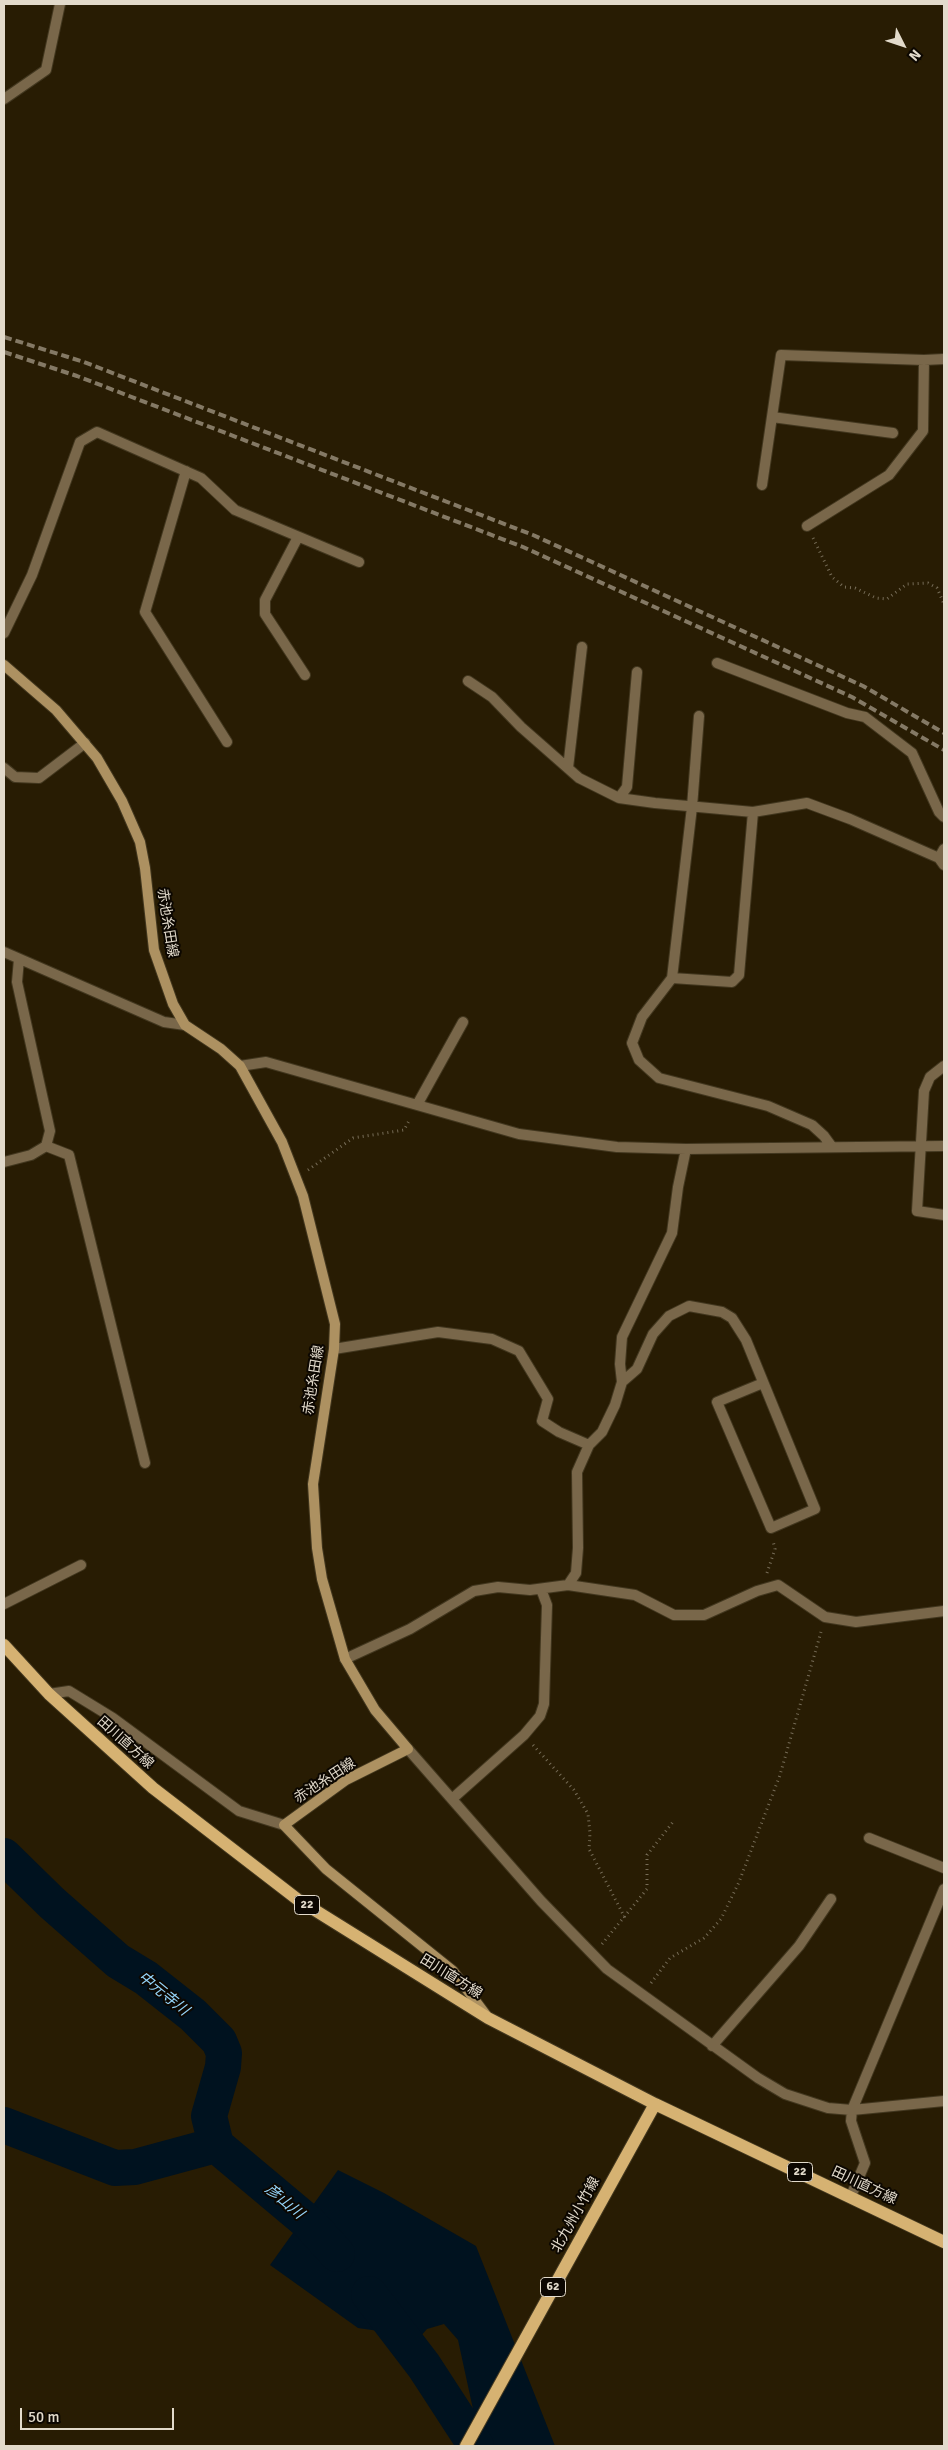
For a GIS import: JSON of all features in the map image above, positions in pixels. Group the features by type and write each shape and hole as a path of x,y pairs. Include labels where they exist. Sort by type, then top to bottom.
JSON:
{"main road":[{"name":"赤池糸田線","path":"4,665 56,710 85,743 97,758 122,801 140,842 145,868 154,950 173,1004 185,1025 240,1066 282,1142 303,1196 335,1324 334,1349 313,1484 317,1548 322,1579 345,1659 375,1710 408,1749 346,1780 284,1825"},
{"name":"田川直方線","path":"4,1645 49,1694 153,1788 297,1899 488,2018 655,2104 944,2242"},
{"path":"284,1825 326,1869 453,1970 488,2018"},
{"name":"北九州小竹線","path":"466,2446 655,2104"}],"street":[{"path":"4,99 46,70 60,4"},
{"path":"762,485 781,355 944,359"},
{"path":"807,526 889,475 923,431 924,360"},
{"path":"772,417 893,433"},
{"path":"4,633 32,575 80,442 97,432 200,478 235,510 359,562"},
{"path":"186,471 146,612 227,742"},
{"path":"298,537 264,600 265,614 305,675"},
{"path":"568,768 582,647"},
{"path":"717,663 847,713 865,717 912,753 938,812 944,818"},
{"path":"618,798 627,787 637,672"},
{"path":"468,681 492,697 521,727 579,778 618,798 753,812 807,803 850,819 942,862 944,849"},
{"path":"699,716 692,807 672,978 642,1017 632,1043 639,1060 659,1078 768,1106 812,1125 832,1147"},
{"path":"4,768 15,777 39,778 85,743"},
{"path":"672,978 732,982 739,975 753,812"},
{"path":"4,952 164,1022 185,1025"},
{"path":"4,1162 31,1156 46,1146 50,1131 17,982 19,960"},
{"path":"417,1105 463,1022"},
{"path":"240,1066 266,1062 520,1134 617,1147 686,1149 944,1146"},
{"path":"944,1066 930,1077 924,1091 917,1210 944,1215"},
{"path":"46,1146 69,1155 145,1463"},
{"path":"568,1585 576,1574 578,1548 577,1472 589,1445 602,1432 615,1405 622,1382 620,1364 622,1337 672,1233 678,1187 686,1149"},
{"path":"622,1382 637,1369 653,1334 669,1316 689,1306 722,1312 732,1318 746,1340 814,1509 771,1528 717,1402 763,1383"},
{"path":"334,1349 438,1332 492,1339 519,1351 548,1399 542,1421 559,1432 589,1445"},
{"path":"4,1604 81,1565"},
{"path":"345,1659 410,1629 474,1590 498,1587 541,1589 568,1585 635,1595 674,1615 704,1614 757,1591 778,1585 825,1617 856,1622 944,1611"},
{"path":"452,1799 524,1735 540,1716 544,1704 547,1605 541,1589"},
{"path":"49,1694 69,1692 113,1718 239,1811 284,1825"},
{"path":"408,1749 541,1901 607,1969 758,2078 785,2094 828,2108 852,2110 944,2101"},
{"path":"870,1838 944,1868"},
{"path":"851,2196 864,2163 852,2121 852,2110 944,1889"},
{"path":"712,2046 799,1946 832,1899"}],"path":[{"path":"807,526 832,577 844,587 855,588 876,598 887,599 907,584 928,583 937,588 944,604"},
{"path":"296,1176 353,1138 404,1130 417,1105"},
{"path":"757,1591 771,1567 775,1550 771,1528"},
{"path":"642,1994 670,1958 704,1938 721,1920 739,1882 780,1774 825,1617"},
{"path":"524,1735 574,1790 588,1814 589,1849 625,1918"},
{"path":"593,1954 625,1918 647,1889 647,1855 673,1822"}],"water":[{"path":"338,2170 384,2193 476,2246 555,2446 481,2446 458,2340 444,2324 427,2329 420,2337 358,2328 270,2265"}],"waterway":[{"name":"中元寺川","path":"4,1856 52,1903 118,1961 146,1978 193,2015 219,2041 224,2053 223,2067 209,2116 216,2145"},
{"name":"彦山川","path":"4,2125 115,2168 135,2167 216,2145"},
{"name":"彦山川","path":"216,2145 309,2223 337,2254"},
{"name":"彦山川","path":"369,2294 424,2366 476,2446"}],"railway":[{"path":"4,337 84,362 533,535 863,686 944,733"},
{"path":"4,352 77,376 523,547 852,697 944,750"}]}
